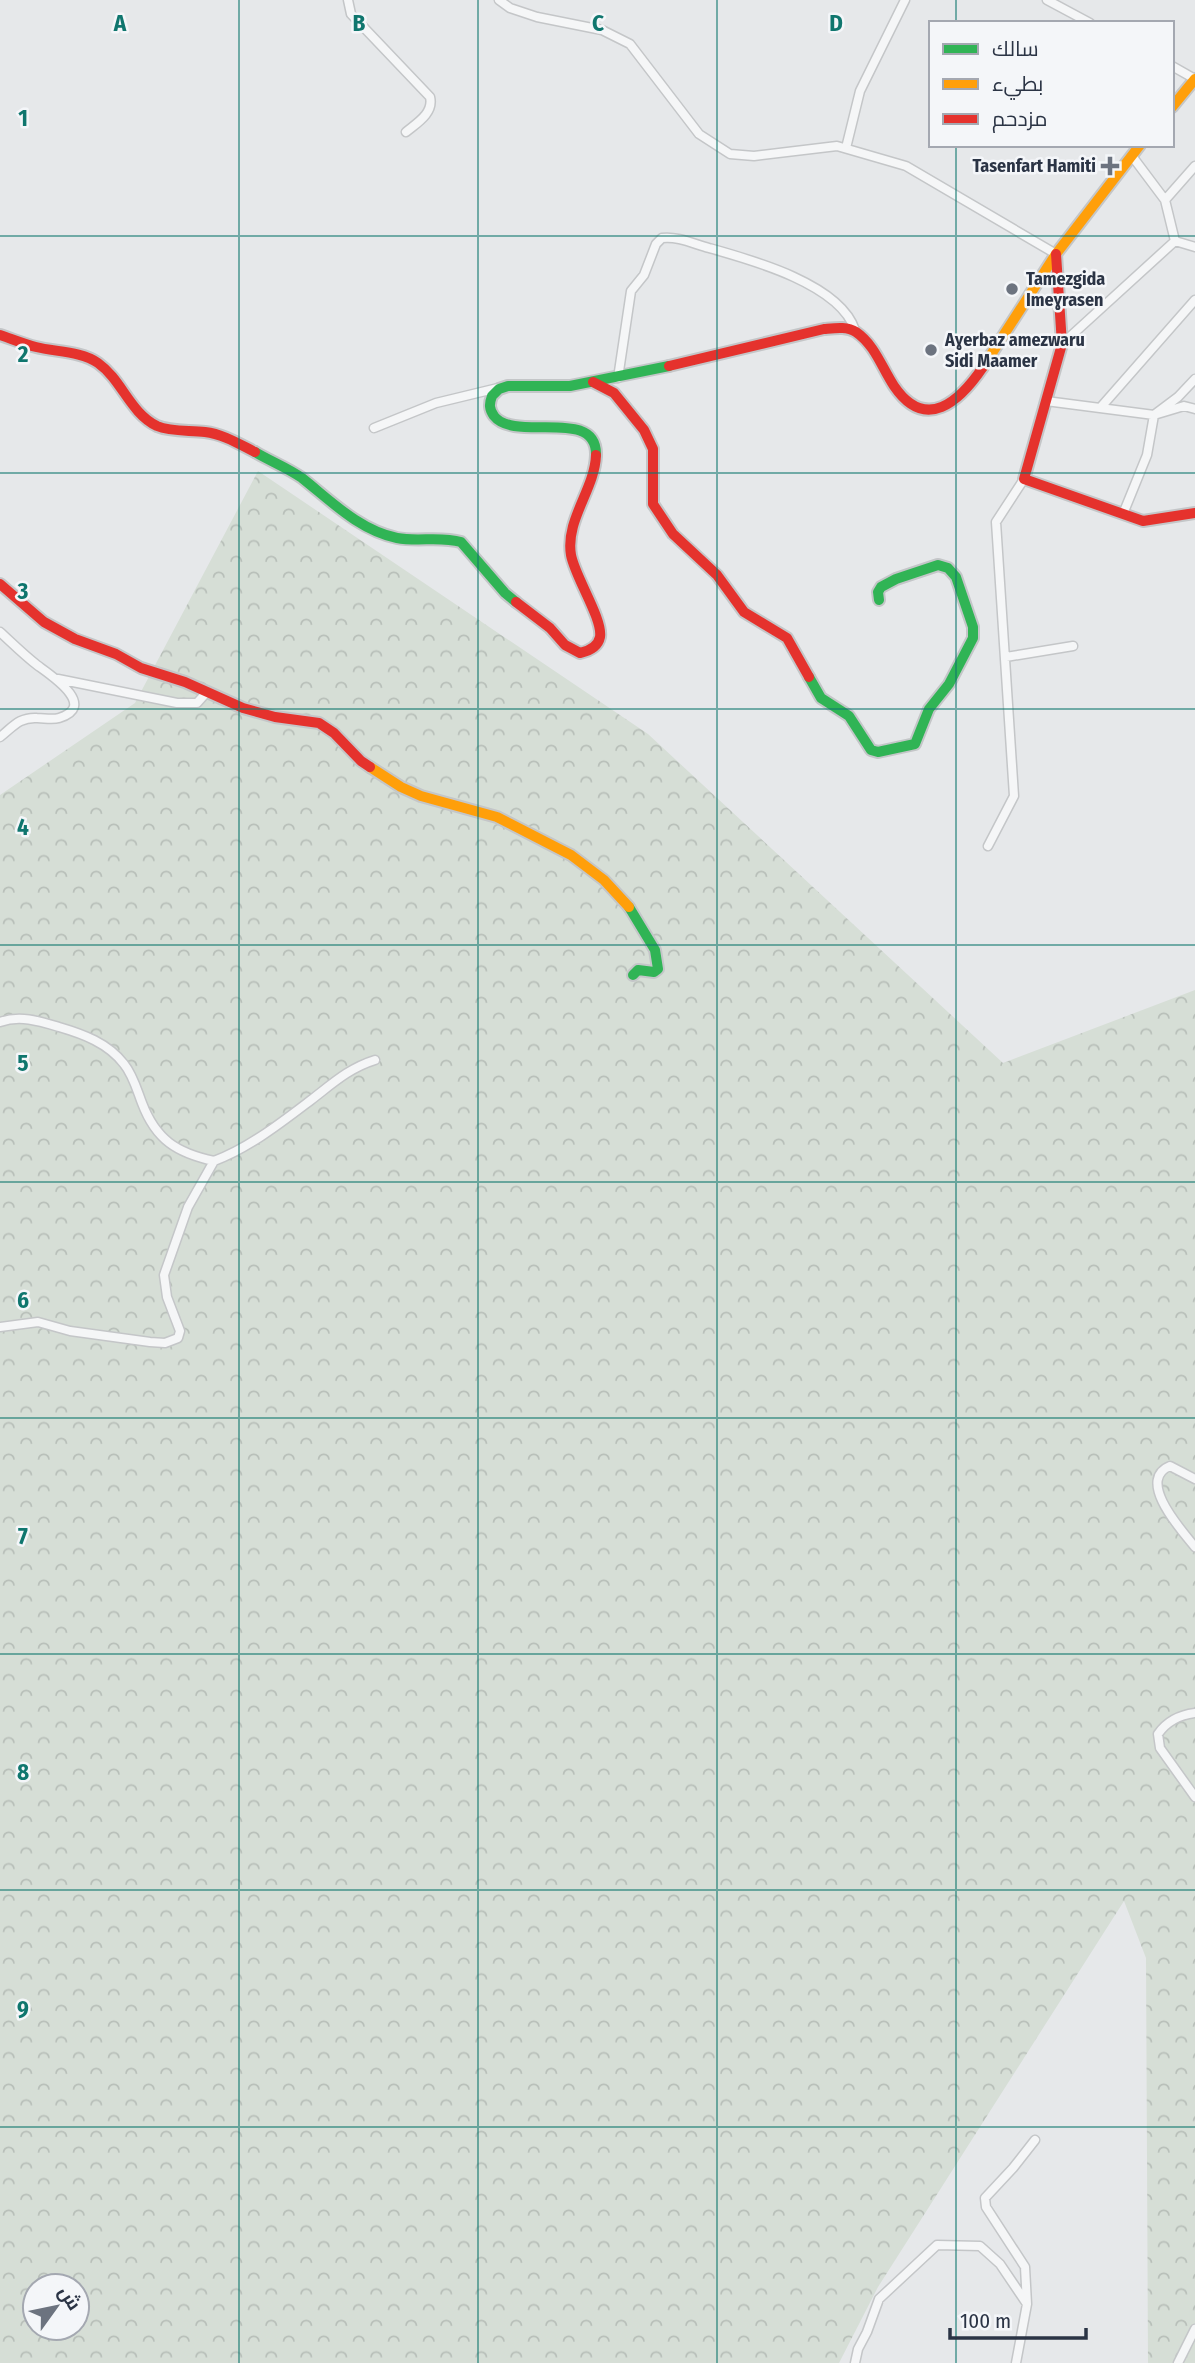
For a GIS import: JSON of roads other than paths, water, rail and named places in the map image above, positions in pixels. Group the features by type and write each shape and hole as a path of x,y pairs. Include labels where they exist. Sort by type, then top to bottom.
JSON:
{"street":[{"path":"348,0 351,14 430,97 432,103 429,110 406,132"},
{"path":"499,0 510,8 537,17 602,30 630,44 699,134 730,154 754,156 837,146 905,166 1056,254"},
{"path":"846,148 860,91 905,0"},
{"path":"1047,0 1086,21"},
{"path":"1174,67 1195,79 1174,105"},
{"path":"618,378 632,291 644,275 656,244 662,238 680,239 787,274 841,307 898,391 920,409 935,411 956,400 970,386 1056,254 1139,147"},
{"path":"1132,156 1165,200 1175,241"},
{"path":"1165,200 1195,166"},
{"path":"1062,344 1175,241"},
{"path":"1175,241 1195,247"},
{"path":"988,846 1014,796 996,522 1024,479 1062,344 1056,254"},
{"path":"1101,407 1195,300"},
{"path":"374,428 436,403 509,385 568,386 618,378 824,329 855,330"},
{"path":"0,335 97,362 131,404 155,425 164,428 191,428 234,441 300,477 334,506 364,525 397,537 451,539 461,542 496,584 550,628 565,645 580,653 588,651 596,646 600,631 572,564 569,547 576,515 596,462 596,443 590,435 580,430 515,426 496,420 489,404 491,396 500,388"},
{"path":"1123,514 1147,454 1154,415 1178,397 1195,379"},
{"path":"593,382 614,393 644,430 653,449 653,504 673,534 717,575 744,612 787,638 821,698 849,716 871,750 878,752 915,744 929,709 949,684 973,638 973,627 956,577 948,568 938,565 896,579 881,587 878,592 879,600"},
{"path":"1046,401 1154,415 1184,406 1195,409"},
{"path":"1024,479 1143,521 1195,513"},
{"path":"0,584 44,622 75,639 116,654 141,668 185,681 206,693 259,713 319,723 330,729 361,761 401,787 421,796 497,817 539,837 582,863 604,880 632,910 655,950 659,967 657,971 638,970 633,975"},
{"path":"0,632 37,665 58,679 71,695 73,705 70,710 54,719 30,717 20,720 0,737"},
{"path":"1006,657 1073,646"},
{"path":"58,679 177,703 197,703 206,693"},
{"path":"0,1022 30,1019 85,1035 102,1044 117,1056 128,1070 146,1114 157,1131 174,1148 214,1161"},
{"path":"0,1327 38,1322 70,1331 150,1342 165,1343 178,1338 180,1331 167,1297 164,1275 188,1208 214,1161 243,1147 312,1100 348,1071 375,1060"},
{"path":"1195,1479 1170,1466 1160,1473 1158,1484 1159,1497 1195,1548"},
{"path":"1195,1713 1172,1720 1158,1734 1160,1748 1195,1797"},
{"path":"1016,2363 1027,2304 1025,2267 986,2207 985,2198 1035,2140"},
{"path":"855,2363 858,2349 879,2299 937,2245 980,2246 1000,2264 1027,2304"},
{"path":"1178,2363 1195,2329"}],"place":[{"name":"Tasenfart Hamiti","path":"1110,166"},
{"name":"Tamezgida Imeɣrasen","path":"1012,289"},
{"name":"Aɣerbaz amezwaru Sidi Maamer","path":"931,350"}]}
